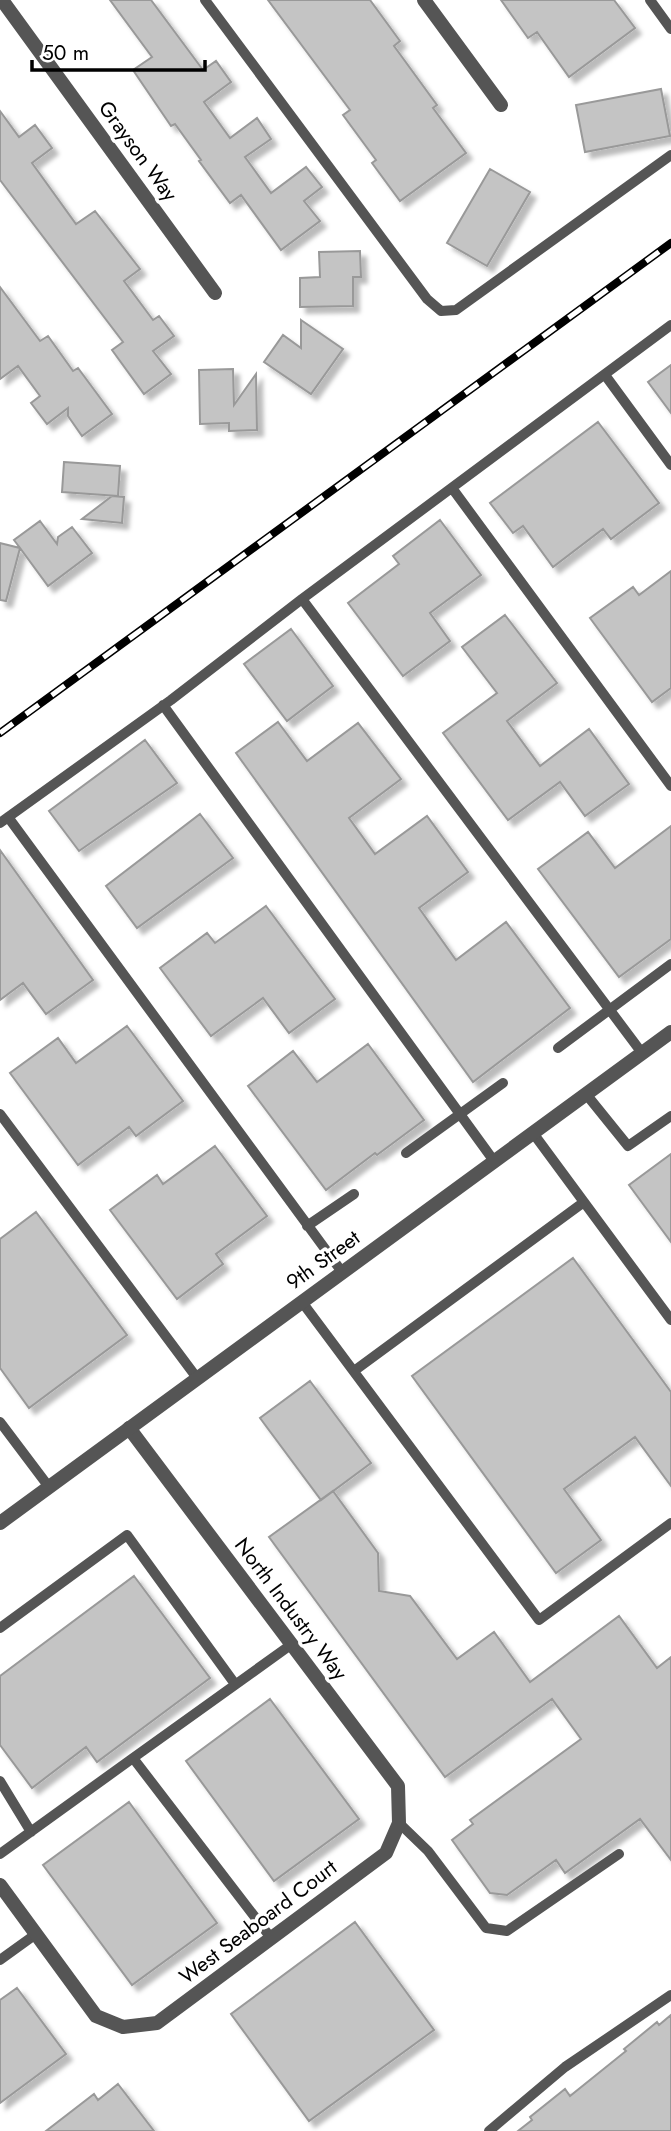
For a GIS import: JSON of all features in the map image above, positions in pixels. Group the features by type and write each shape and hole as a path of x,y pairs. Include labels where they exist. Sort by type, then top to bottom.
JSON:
{"street":[{"name":"Grayson Way","path":"2,0 215,293"},
{"path":"424,0 501,105"},
{"name":"9th Street","path":"0,1523 671,1032"},
{"name":"North Industry Way","path":"130,1428 398,1786 399,1823"},
{"name":"West Seaboard Court","path":"36,1934 96,2016 123,2027 157,2023 386,1853 399,1823"},
{"path":"0,1885 36,1934"}],"lane":[{"path":"205,0 427,299 441,311 456,310 671,155"},
{"path":"650,0 671,29"},
{"path":"342,1272 4,820 163,705 671,326"},
{"path":"605,375 671,465"},
{"path":"452,488 671,786"},
{"path":"302,599 642,1053"},
{"path":"163,705 494,1161"},
{"path":"558,1048 671,964"},
{"path":"406,1153 503,1083"},
{"path":"586,1094 628,1146 671,1116"},
{"path":"0,1114 197,1378"},
{"path":"533,1133 671,1320"},
{"path":"307,1226 354,1194"},
{"path":"354,1371 584,1202"},
{"path":"302,1302 539,1620 671,1524"},
{"path":"0,1422 49,1488"},
{"path":"0,1628 127,1535 235,1684"},
{"path":"0,1854 292,1644"},
{"path":"133,1758 271,1938"},
{"path":"0,1781 31,1832"},
{"path":"399,1823 428,1852 486,1928 508,1931 619,1854"},
{"path":"0,1960 36,1934"},
{"path":"489,2131 565,2067 671,1994"}],"building":[{"path":"110,0 151,0 203,70 216,61 231,82 204,102 230,138 257,118 271,139 245,157 271,193 306,167 322,187 304,201 320,221 281,250 241,195 230,203 175,124 171,126 133,70 152,57"},
{"path":"268,0 370,0 400,41 394,46 437,105 433,108 466,153 400,201 372,163 376,160 343,115 350,110"},
{"path":"501,0 614,0 635,28 569,77 537,32 528,38"},
{"path":"661,89 670,136 585,152 576,105"},
{"path":"0,111 19,137 35,125 52,148 32,163 76,224 95,211 140,269 124,281 153,320 159,316 174,336 153,351 171,374 144,394 112,350 123,342 0,180"},
{"path":"490,169 530,192 487,266 447,243"},
{"path":"360,251 361,277 353,277 353,306 300,307 300,278 320,277 319,252"},
{"path":"0,287 40,341 48,336 73,371 78,368 112,414 82,436 68,416 68,408 47,424 31,403 40,396 18,366 0,379"},
{"path":"301,320 343,349 311,394 264,362 283,335 301,348"},
{"path":"671,365 671,413 648,382"},
{"path":"233,369 234,405 256,374 257,430 229,431 229,423 200,424 199,370"},
{"path":"598,422 659,503 611,539 603,529 553,567 523,526 513,533 490,503"},
{"path":"64,462 120,466 118,496 62,492"},
{"path":"112,496 124,497 122,523 82,519"},
{"path":"440,520 481,575 430,613 450,641 403,676 348,603 399,564 393,556"},
{"path":"40,521 57,544 58,537 72,527 92,553 48,586 14,540"},
{"path":"0,543 20,548 6,601 0,600"},
{"path":"671,571 671,688 652,702 590,618 633,587 639,595"},
{"path":"505,615 557,683 507,721 540,766 589,729 629,784 585,816 560,782 508,820 443,733 497,693 462,647"},
{"path":"291,629 333,686 287,721 244,664"},
{"path":"278,722 307,761 358,723 401,779 349,818 375,854 427,816 468,872 419,908 456,960 506,922 570,1008 473,1082 236,753"},
{"path":"145,740 177,783 79,851 49,811"},
{"path":"200,814 233,858 137,928 106,886"},
{"path":"671,826 671,939 619,977 538,869 588,832 615,868"},
{"path":"0,850 93,980 46,1014 23,983 0,1000"},
{"path":"266,906 335,999 289,1033 263,998 211,1036 160,968 207,933 215,943"},
{"path":"127,1026 183,1101 136,1136 129,1127 78,1165 10,1073 58,1038 76,1063"},
{"path":"368,1044 424,1120 326,1190 248,1086 293,1051 317,1082"},
{"path":"215,1146 267,1216 216,1254 223,1264 177,1299 110,1210 157,1175 163,1184"},
{"path":"671,1154 671,1242 629,1185"},
{"path":"36,1212 127,1335 29,1408 0,1368 0,1239"},
{"path":"573,1258 671,1392 671,1486 635,1437 564,1489 601,1540 556,1573 412,1376"},
{"path":"310,1381 371,1463 321,1500 260,1418"},
{"path":"333,1491 378,1553 379,1591 410,1596 457,1659 494,1632 530,1682 619,1616 657,1668 671,1657 671,1860 640,1819 565,1873 556,1860 507,1895 490,1893 452,1840 473,1824 470,1820 581,1739 552,1699 445,1777 269,1537"},
{"path":"134,1576 210,1678 97,1762 86,1747 32,1788 0,1745 0,1676"},
{"path":"270,1699 359,1819 274,1881 186,1761"},
{"path":"129,1802 217,1923 132,1985 43,1865"},
{"path":"355,1922 434,2030 309,2121 231,2014"},
{"path":"17,1988 66,2054 0,2103 0,2000"},
{"path":"671,2015 671,2131 518,2131 532,2120 530,2117 565,2089 570,2096 657,2022 659,2025"},
{"path":"118,2084 154,2131 46,2131 94,2094 98,2100"}],"railway":[{"path":"0,733 671,243"}]}
